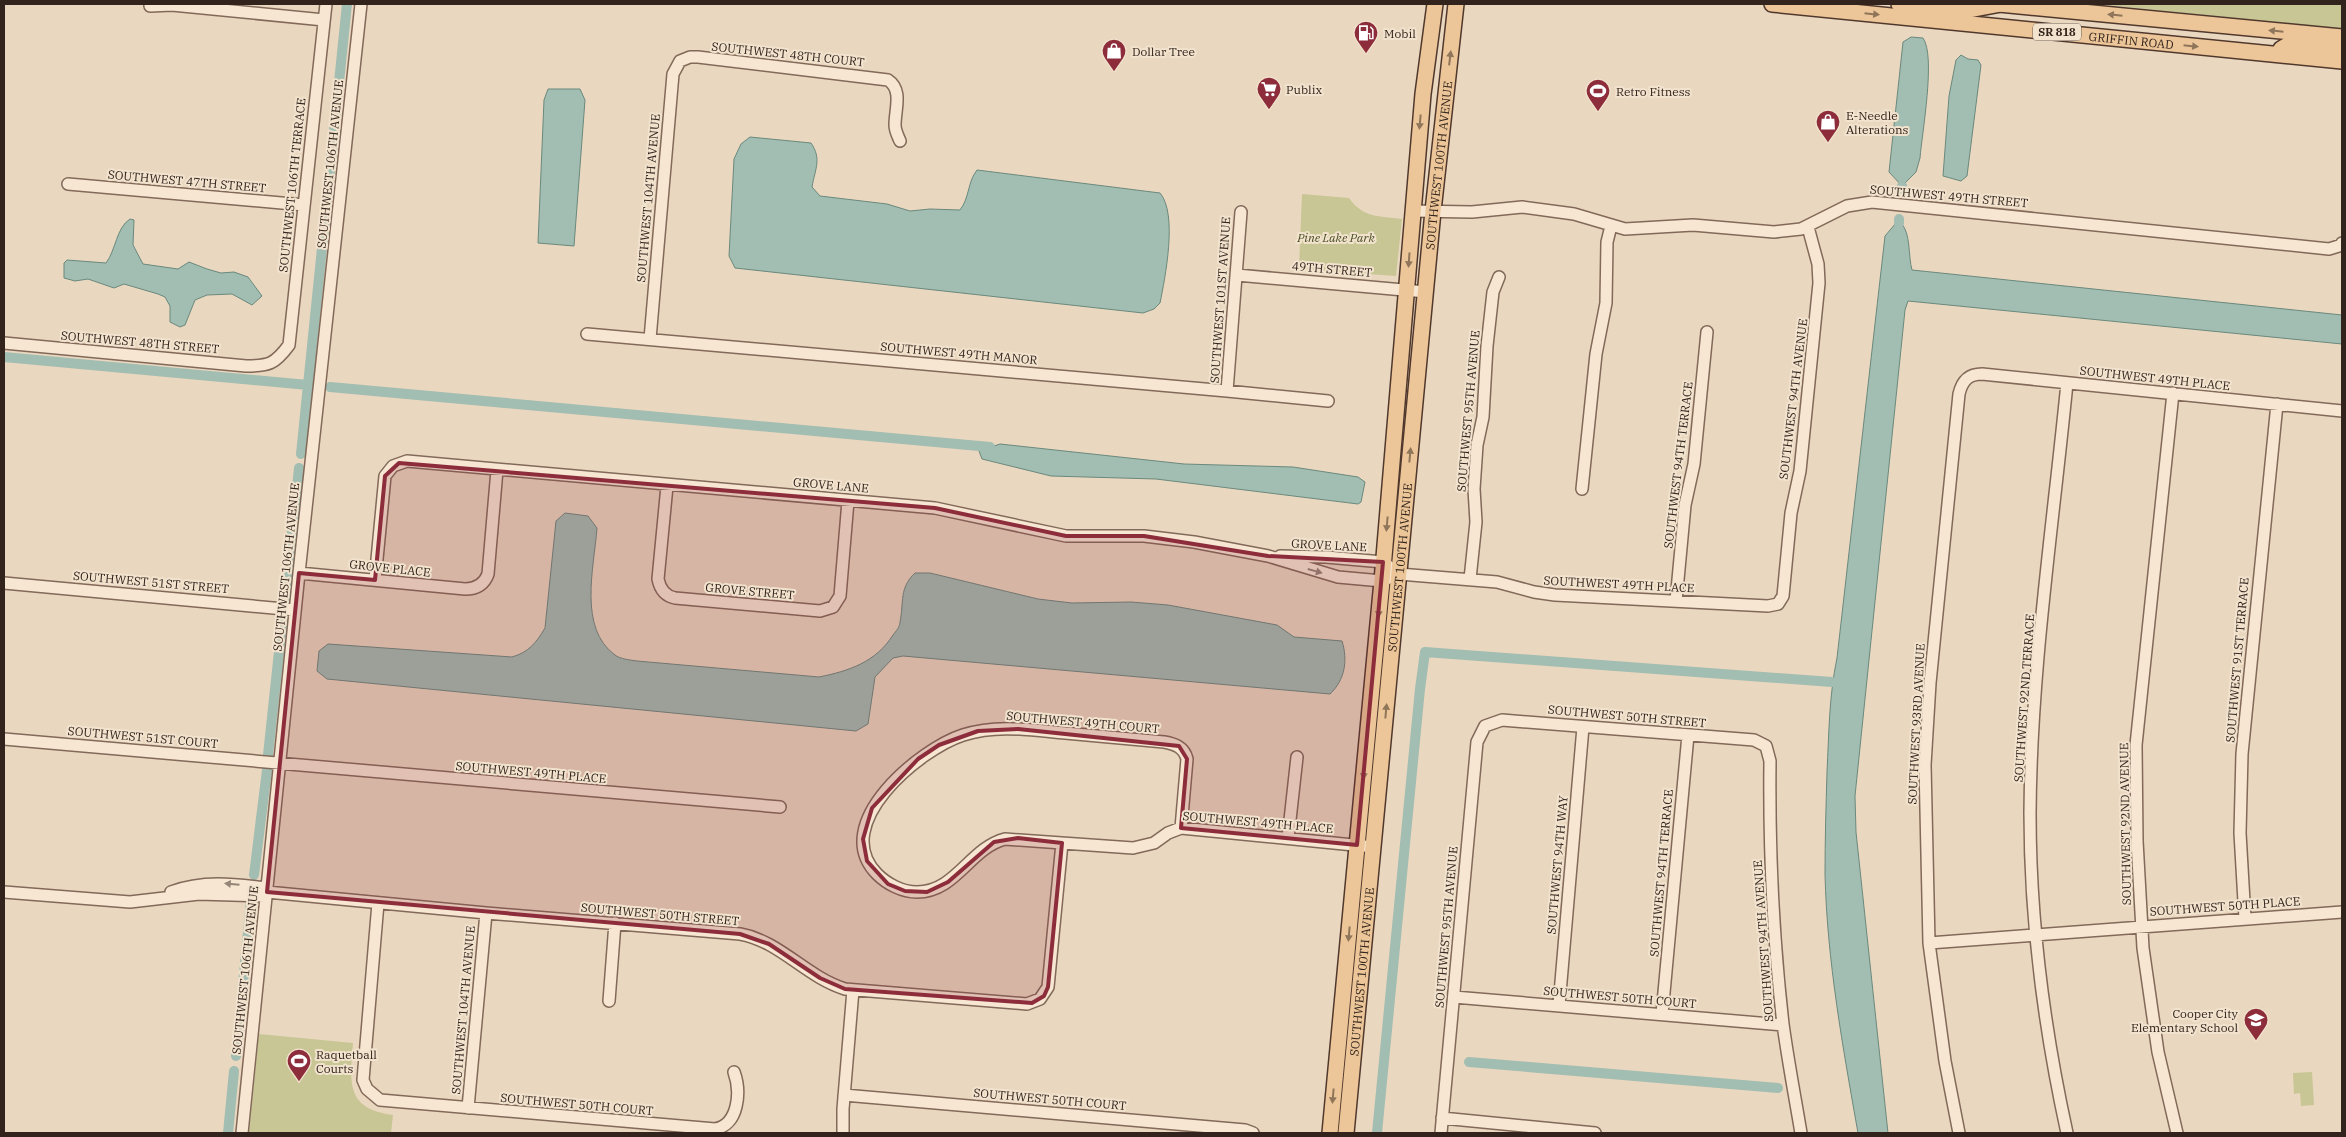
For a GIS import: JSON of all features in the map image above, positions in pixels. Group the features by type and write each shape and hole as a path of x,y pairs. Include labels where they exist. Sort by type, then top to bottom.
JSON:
{"main road":[{"name":"SOUTHWEST 100TH AVENUE","path":"1330,1133 1382,580 1412,211 1423,94 1435,4"},
{"name":"SOUTHWEST 100TH AVENUE","path":"1346,1133 1433,211 1456,4"},
{"name":"GRIFFIN ROAD","path":"1772,4 1847,7 2024,29 2342,61"},
{"name":"GRIFFIN ROAD","path":"1899,4 1969,10 2000,4 2342,37"},
{"path":"2024,29 2048,26 2155,33 2167,20"},
{"path":"2278,54 2281,49 2291,43 2342,48"}],"street":[{"name":"SOUTHWEST 106TH TERRACE","path":"273,363 289,346 326,4"},
{"name":"SOUTHWEST 106TH AVENUE","path":"242,1133 295,610 361,4"},
{"path":"150,6 172,5 324,20"},
{"name":"SOUTHWEST 48TH COURT","path":"677,59 698,57 876,77 888,80 894,83 898,96 895,128 900,141"},
{"name":"SOUTHWEST 104TH AVENUE","path":"650,340 673,74 677,59"},
{"name":"SOUTHWEST 47TH STREET","path":"68,184 304,206"},
{"name":"SOUTHWEST 49TH STREET","path":"1412,211 1472,212 1522,207 1574,214 1611,226 1631,229 1692,225 1774,232 1794,231 1808,227 1846,206 1872,202 2324,248 2342,244"},
{"name":"SOUTHWEST 101ST AVENUE","path":"1227,390 1241,212"},
{"path":"1582,489 1596,354 1606,302 1607,242 1611,226"},
{"name":"SOUTHWEST 94TH AVENUE","path":"1783,608 1791,513 1800,470 1818,292 1818,264 1808,227"},
{"name":"49TH STREET","path":"1237,275 1426,292"},
{"name":"SOUTHWEST 95TH AVENUE","path":"1470,580 1476,522 1474,489 1477,445 1483,417 1487,346 1493,292 1499,277"},
{"name":"SOUTHWEST 94TH TERRACE","path":"1676,601 1685,505 1694,464 1707,332"},
{"name":"SOUTHWEST 49TH MANOR","path":"587,334 1227,390 1328,401"},
{"name":"SOUTHWEST 48TH STREET","path":"4,343 246,366 263,366 273,363"},
{"name":"SOUTHWEST 49TH PLACE","path":"1966,378 1982,374 2342,410"},
{"name":"SOUTHWEST 93RD AVENUE","path":"1959,1133 1943,1052 1930,944 1925,820 1927,725 1959,394 1966,378"},
{"name":"SOUTHWEST 92ND TERRACE","path":"2067,382 2032,731 2031,834 2036,934 2048,1036 2068,1133"},
{"name":"SOUTHWEST 92ND AVENUE","path":"2173,393 2136,745 2137,841 2141,926 2157,1044 2177,1133"},
{"name":"SOUTHWEST 91ST TERRACE","path":"2245,919 2240,833 2242,754 2247,683 2277,404"},
{"name":"GROVE LANE","path":"375,580 384,480 390,468 406,461 667,486 942,509 1066,536 1144,536 1168,538 1268,556 1338,577 1382,580 1399,574"},
{"name":"GROVE PLACE","path":"299,573 465,589 477,587 485,581 488,574 497,470"},
{"name":"GROVE STREET","path":"667,486 658,576 663,591 675,598 811,610 824,611 835,605 839,600 848,500"},
{"name":"GROVE LANE","path":"1268,556 1326,557 1383,562 1399,574"},
{"name":"SOUTHWEST 49TH PLACE","path":"1399,574 1508,583 1543,594 1783,608"},
{"name":"SOUTHWEST 51ST STREET","path":"4,583 295,610"},
{"name":"SOUTHWEST 50TH STREET","path":"1485,726 1502,720 1754,740 1766,746"},
{"name":"SOUTHWEST 95TH AVENUE","path":"1441,1133 1477,742 1485,726"},
{"name":"SOUTHWEST 94TH WAY","path":"1559,1005 1583,727"},
{"name":"SOUTHWEST 49TH COURT","path":"872,869 864,852 863,839 868,816 879,800 918,759 933,749 965,734 993,729 1018,729 1164,742 1179,746 1187,759 1181,828"},
{"name":"SOUTHWEST 94TH TERRACE","path":"1662,1014 1688,735"},
{"name":"SOUTHWEST 51ST COURT","path":"4,739 279,764"},
{"name":"SOUTHWEST 94TH AVENUE","path":"1766,746 1770,761 1771,867 1783,1026 1802,1133"},
{"path":"1288,838 1296,757"},
{"name":"SOUTHWEST 49TH PLACE","path":"279,764 780,807"},
{"name":"SOUTHWEST 49TH PLACE","path":"872,869 888,884 897,888 927,892 948,882 986,846 994,842 1018,838 1121,848 1144,847 1181,828 1374,847"},
{"name":"SOUTHWEST 50TH STREET","path":"4,892 122,902 161,898 180,889 209,883 267,892 378,903 748,936 769,944 828,983 853,990 1013,1003 1036,1001 1044,996 1048,987 1062,842"},
{"name":"SOUTHWEST 50TH COURT","path":"378,903 363,1080 370,1093 386,1101 715,1129 726,1125 733,1116 737,1084 734,1072"},
{"name":"SOUTHWEST 50TH PLACE","path":"1930,944 2036,934 2342,912"},
{"name":"SOUTHWEST 104TH AVENUE","path":"468,1108 486,913"},
{"path":"609,1001 615,923"},
{"path":"843,1133 844,1095 853,990"},
{"name":"SOUTHWEST 50TH COURT","path":"1454,997 1783,1026"},
{"name":"SOUTHWEST 50TH COURT","path":"844,1095 1244,1130 1253,1133"},
{"path":"1442,1118 1595,1133"}],"highlighted area":[{"path":"399,463 935,508 1066,536 1144,536 1268,556 1383,562 1357,845 1181,828 1187,759 1179,746 1018,729 978,731 939,745 918,759 872,808 863,839 867,861 888,884 905,891 927,892 948,882 994,842 1018,838 1062,843 1048,987 1044,996 1032,1003 845,989 820,978 769,944 740,934 267,892 299,573 375,580 385,476"}],"green space":[{"path":"2097,4 2342,4 2342,29"},
{"name":"Pine Lake Park","path":"1302,194 1349,198 1354,205 1366,213 1402,219 1396,276 1299,269"},
{"path":"259,1034 353,1043 351,1070 354,1091 358,1100 366,1107 377,1112 393,1115 391,1133 249,1133"},
{"path":"2312,1072 2314,1105 2301,1106 2300,1093 2294,1094 2293,1073"}],"shaded area":[{"path":"1911,37 1923,38 1927,47 1928,77 1920,158 1916,172 1902,186 1889,172 1903,42"},
{"path":"1961,55 1968,59 1978,60 1981,65 1967,176 1961,181 1943,176 1949,96 1956,60"},
{"path":"548,89 580,89 585,100 574,246 538,243 544,100"},
{"path":"750,137 811,143 817,159 812,187 820,196 887,204 910,211 930,209 960,210 977,170 1160,193 1168,216 1169,246 1160,303 1154,309 1143,313 735,268 729,256 734,159 741,144"},
{"path":"130,219 134,220 133,245 143,264 178,269 189,262 221,273 234,272 248,277 262,296 252,305 232,294 207,295 195,300 185,325 180,327 170,322 170,306 165,297 158,294 124,284 114,288 88,279 75,281 64,278 64,263 67,260 106,263 119,233"},
{"path":"1896,223 1901,223 1904,227 1908,239 1912,270 2342,315 2342,344 1908,301 1905,310 1855,796 1856,832 1888,1133 1858,1133 1832,972 1826,907 1825,836 1827,772 1832,686 1837,658 1885,236"},
{"path":"1000,444 1184,464 1293,467 1358,477 1365,482 1361,502 1358,504 1156,479 1051,476 982,459 979,451"},
{"path":"565,513 588,516 597,528 591,596 592,613 596,629 603,643 615,655 625,659 819,677 841,672 870,659 886,644 899,626 906,584 915,573 930,573 1038,599 1072,603 1131,602 1168,605 1277,625 1294,637 1342,641 1345,655 1344,669 1339,682 1330,694 903,656 893,658 875,677 868,724 856,731 327,679 317,671 319,651 328,644 512,657 528,650 545,628 556,521"}],"waterway":[{"path":"4,357 308,385 347,4"},
{"path":"301,454 308,385 313,385"},
{"path":"330,387 990,447"},
{"path":"294,516 299,468"},
{"path":"285,599 292,531"},
{"path":"268,755 283,614"},
{"path":"1377,1133 1425,652 1832,682"},
{"path":"254,875 267,770"},
{"path":"236,1056 251,901"},
{"path":"1469,1062 1778,1088"},
{"path":"228,1133 234,1071"}],"place":[{"name":"Mobil","path":"1366,54"},
{"name":"Dollar Tree","path":"1114,72"},
{"name":"Publix","path":"1269,110"},
{"name":"Retro Fitness","path":"1598,112"},
{"name":"E-Needle Alterations","path":"1828,143"},
{"name":"Cooper City Elementary School","path":"2256,1041"},
{"name":"Raquetball Courts","path":"299,1082"}]}
